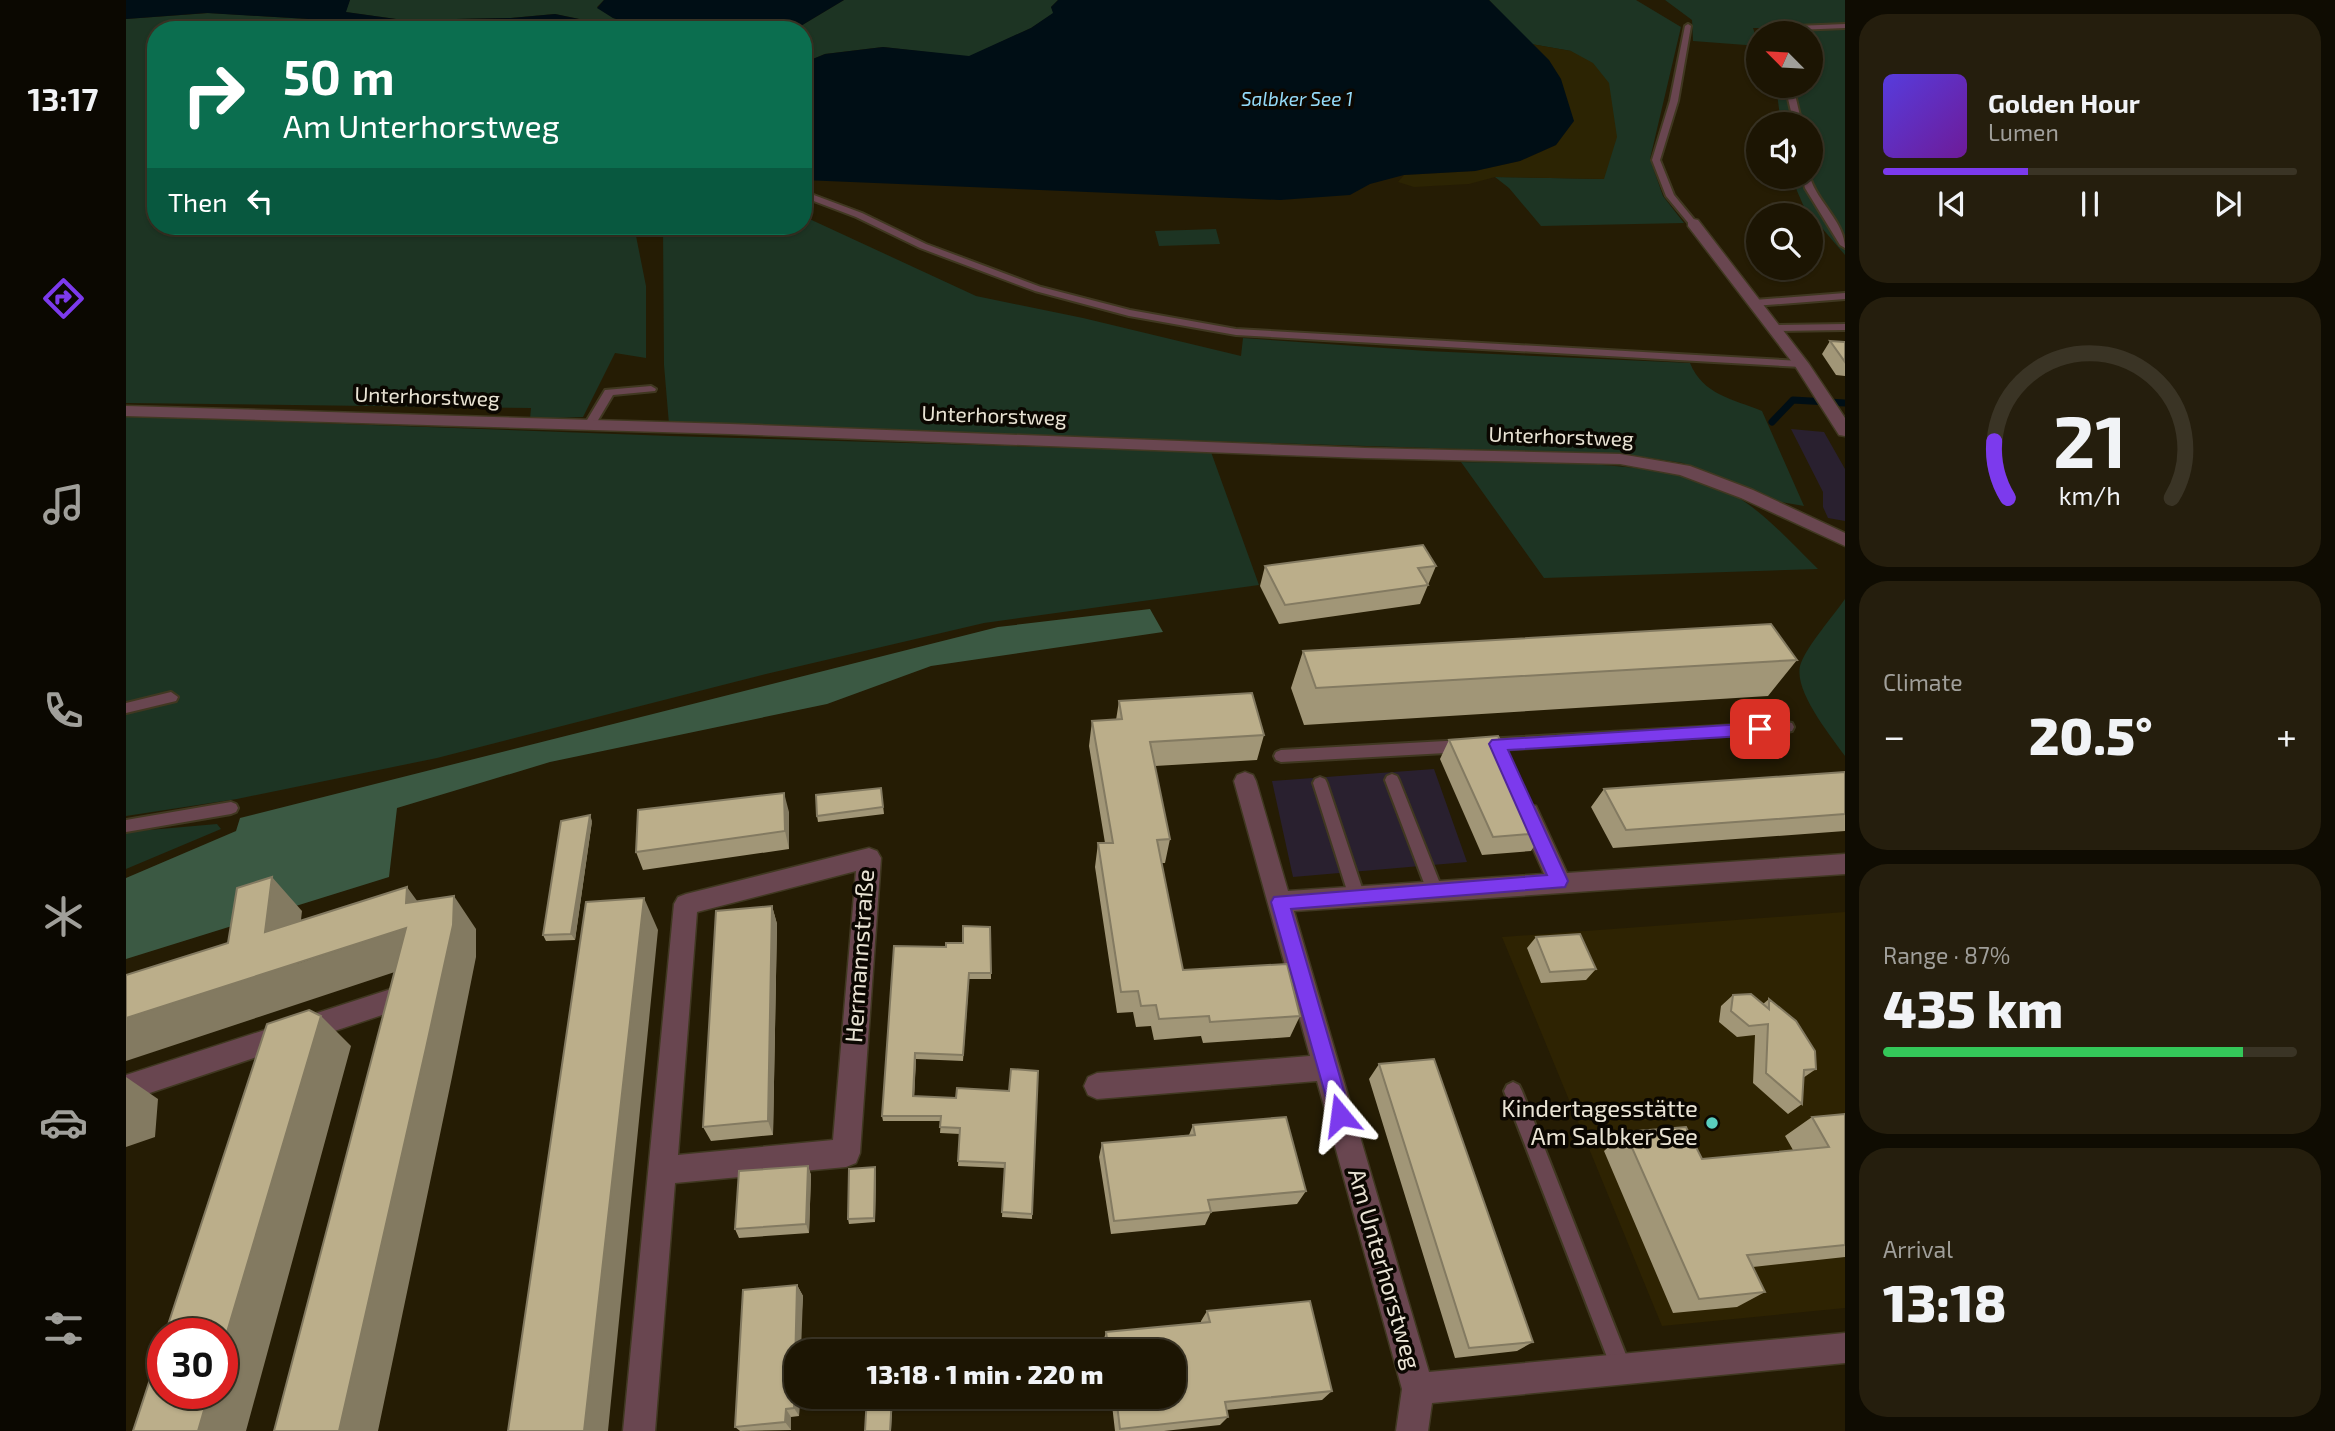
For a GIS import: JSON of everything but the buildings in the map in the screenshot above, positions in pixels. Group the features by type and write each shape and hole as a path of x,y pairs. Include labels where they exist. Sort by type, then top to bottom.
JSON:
{"street":[{"path":"1693,223 1801,364 1845,431"},
{"name":"Unterhorstweg","path":"126,411 1365,453 1620,459 1684,470 1747,494 1845,540"},
{"path":"1497,744 1508,768"},
{"name":"Am Unterhorstweg","path":"1245,781 1419,1389 1412,1431"},
{"path":"1518,791 1559,881"},
{"name":"Hermannstraße","path":"639,1431 662,1170 686,904 869,858 846,1153 662,1170"},
{"path":"1280,902 1559,881 1845,864"},
{"path":"126,1088 388,1015"},
{"path":"1097,1086 1327,1067"},
{"name":"Am Unterhorstweg","path":"1419,1389 1845,1348"}],"lane":[{"path":"1688,26 1674,102 1656,160 1670,195 1693,223"},
{"path":"1824,27 1845,26"},
{"path":"1810,189 1845,245"},
{"path":"812,197 859,215 923,246 1038,289 1129,313 1236,332 1801,364"},
{"path":"1754,303 1845,296"},
{"path":"1773,328 1845,327"},
{"path":"590,425 609,392 651,388"},
{"path":"126,708 171,697"},
{"path":"1281,756 1787,727"},
{"path":"1392,780 1435,891"},
{"path":"1320,783 1357,897"},
{"path":"126,826 231,808"},
{"path":"1513,1091 1622,1370"}],"shaded area":[{"path":"1791,429 1824,432 1845,469 1845,521 1828,518 1823,507 1823,492"},
{"path":"1434,769 1467,862 1293,877 1272,781"},
{"name":"Kindertagesstätte Am Salbker See","path":"1845,912 1845,1308 1662,1326 1502,937"}],"green space":[{"path":"350,0 604,0 597,7 613,18 624,21 589,21 555,14 511,18 403,20 345,12"},
{"path":"844,0 1058,0 1051,7 1054,13 1031,28 969,57 883,47 825,54 812,59 812,21 809,21"},
{"path":"1489,0 1636,0 1681,27 1650,159 1663,196 1684,223 1541,226 1509,188 1495,177 1604,179 1571,51 1531,44"},
{"path":"1665,0 1845,0 1845,255 1823,229 1823,203 1802,203 1796,189 1823,189 1823,112 1779,112 1778,98 1824,98 1824,21 1746,21 1746,45 1693,41 1692,20"},
{"path":"209,13 321,21 147,21 147,235 636,235 646,286 646,358 615,353 583,417 530,419 531,408 126,403 126,19"},
{"path":"812,220 976,296 1083,318 1241,356 1243,338 1427,351 1690,363 1696,374 1711,389 1762,411 1804,506 1770,500 1683,463 1624,454 669,424 664,365 663,235 812,235"},
{"path":"1216,229 1220,244 1159,246 1155,231"},
{"path":"126,416 1211,452 1259,585 984,623 766,674 437,758 237,799 126,816"},
{"path":"1461,462 1572,463 1653,470 1690,478 1724,490 1752,507 1818,569 1544,578"},
{"path":"1845,599 1845,756 1814,711 1799,673 1809,648"},
{"path":"1150,609 1163,632 931,666 827,704 550,762 397,808 389,877 126,959 126,878 236,831 240,818 998,627"},
{"path":"217,824 221,829 126,869 126,832"}],"sand":[{"path":"1531,44 1571,51 1593,63 1609,83 1617,137 1604,179 1495,177 1469,184 1414,187 1398,182 1404,175 1475,171 1520,161 1556,145 1573,121 1558,79 1548,62"}],"water":[{"path":"126,0 350,0 346,12 403,20 511,18 555,14 588,21 321,21 207,13 126,19"},
{"path":"604,0 844,0 809,21 623,21 597,8"},
{"name":"Salbker See 1","path":"1058,0 1489,0 1549,60 1561,79 1574,121 1556,145 1520,161 1475,171 1404,175 1370,184 1350,195 1280,200 812,180 812,59 825,54 883,47 969,56 1031,28 1053,13 1051,7"}],"waterway":[{"path":"1772,422 1793,400 1845,403"}],"place":[{"name":"Kindertagesstätte Am Salbker See","path":"1712,1123"}],"route":[{"path":"1340,1115 1280,902 1559,881 1497,744 1760,729"}]}
